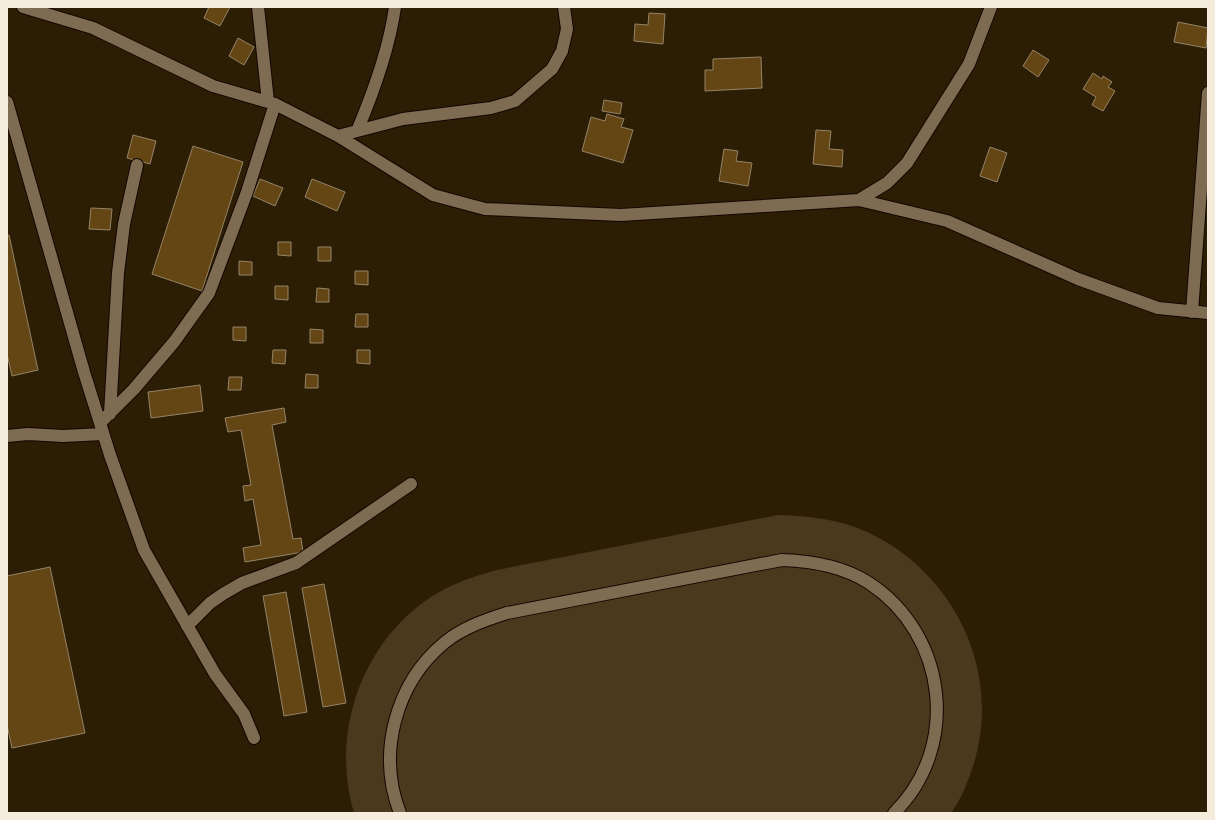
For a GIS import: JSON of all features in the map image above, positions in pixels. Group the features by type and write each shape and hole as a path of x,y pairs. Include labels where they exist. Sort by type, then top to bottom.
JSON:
{"street":[{"path":"23,7 93,28 213,86 272,103 338,136 433,195 485,209 621,216 859,200 947,221 1078,279 1158,308 1208,313"},
{"path":"102,429 110,414 134,389 174,342 209,292 247,192 272,103 258,7"},
{"path":"357,131 384,59 394,7"},
{"path":"338,136 403,119 491,108 515,101 552,69 562,51 567,30 564,7"},
{"path":"859,200 887,183 907,164 969,64 991,7"},
{"path":"1192,312 1208,93"},
{"path":"7,102 84,372 144,550 215,674 244,714 254,738"},
{"path":"110,414 118,273 124,224 137,165"},
{"path":"7,436 28,434 63,436 102,429"},
{"path":"187,626 210,603 223,594 242,583 296,562 411,484"},
{"path":"400,813 393,789 390,766 391,742 395,720 410,684 428,659 444,643 464,630 485,620 507,613 782,560 805,561 828,565 849,572 869,583 887,597 902,612 916,631 926,651 933,672 937,695 937,718 934,742 927,765 916,786 894,813"}],"shaded area":[{"path":"778,515 824,519 846,524 867,532 898,550 924,572 946,598 964,628 975,660 981,694 981,728 974,763 967,783 962,795 951,813 354,813 347,781 346,749 351,717 360,686 374,657 393,631 416,608 449,587 469,578 497,570"}],"building":[{"path":"209,7 230,7 220,26 204,18"},
{"path":"649,13 665,14 663,44 634,41 635,24 648,25"},
{"path":"1178,22 1208,28 1206,48 1174,42"},
{"path":"238,38 254,47 244,65 229,56"},
{"path":"1033,50 1049,60 1038,77 1023,66"},
{"path":"761,57 762,88 705,91 705,70 713,70 713,59"},
{"path":"1093,73 1102,79 1103,76 1112,82 1108,87 1115,91 1103,111 1092,105 1096,97 1083,89"},
{"path":"604,100 622,103 620,114 602,111"},
{"path":"607,114 624,119 621,127 633,130 623,163 582,151 591,117 605,121"},
{"path":"816,130 831,131 829,149 843,150 842,167 813,164"},
{"path":"133,135 156,141 150,164 127,158"},
{"path":"193,146 243,162 202,291 152,274"},
{"path":"990,147 1007,153 997,182 980,176"},
{"path":"724,149 738,151 736,161 752,163 748,186 719,181"},
{"path":"260,179 283,188 275,206 253,196"},
{"path":"312,179 345,192 337,211 305,197"},
{"path":"91,208 112,209 110,230 89,229"},
{"path":"7,235 9,235 38,370 12,376 7,354"},
{"path":"278,242 291,242 291,256 278,255"},
{"path":"318,247 331,247 331,261 318,261"},
{"path":"239,261 252,262 252,275 239,275"},
{"path":"355,271 368,271 368,285 355,284"},
{"path":"275,286 288,286 288,300 275,299"},
{"path":"317,288 329,289 329,302 316,302"},
{"path":"356,314 368,314 368,327 355,327"},
{"path":"233,327 246,327 246,341 233,340"},
{"path":"310,329 323,330 323,343 310,343"},
{"path":"273,350 286,350 285,364 272,363"},
{"path":"357,350 370,350 370,364 357,363"},
{"path":"306,374 318,375 318,388 305,388"},
{"path":"229,377 242,377 241,390 228,390"},
{"path":"200,385 203,411 151,418 148,392"},
{"path":"284,408 286,422 272,425 293,539 301,538 303,552 245,562 243,548 261,545 253,499 245,501 243,486 251,485 241,430 228,432 225,418"},
{"path":"50,567 85,733 12,748 7,725 7,576"},
{"path":"324,584 346,703 323,707 302,588"},
{"path":"286,592 307,712 284,716 263,596"}]}
